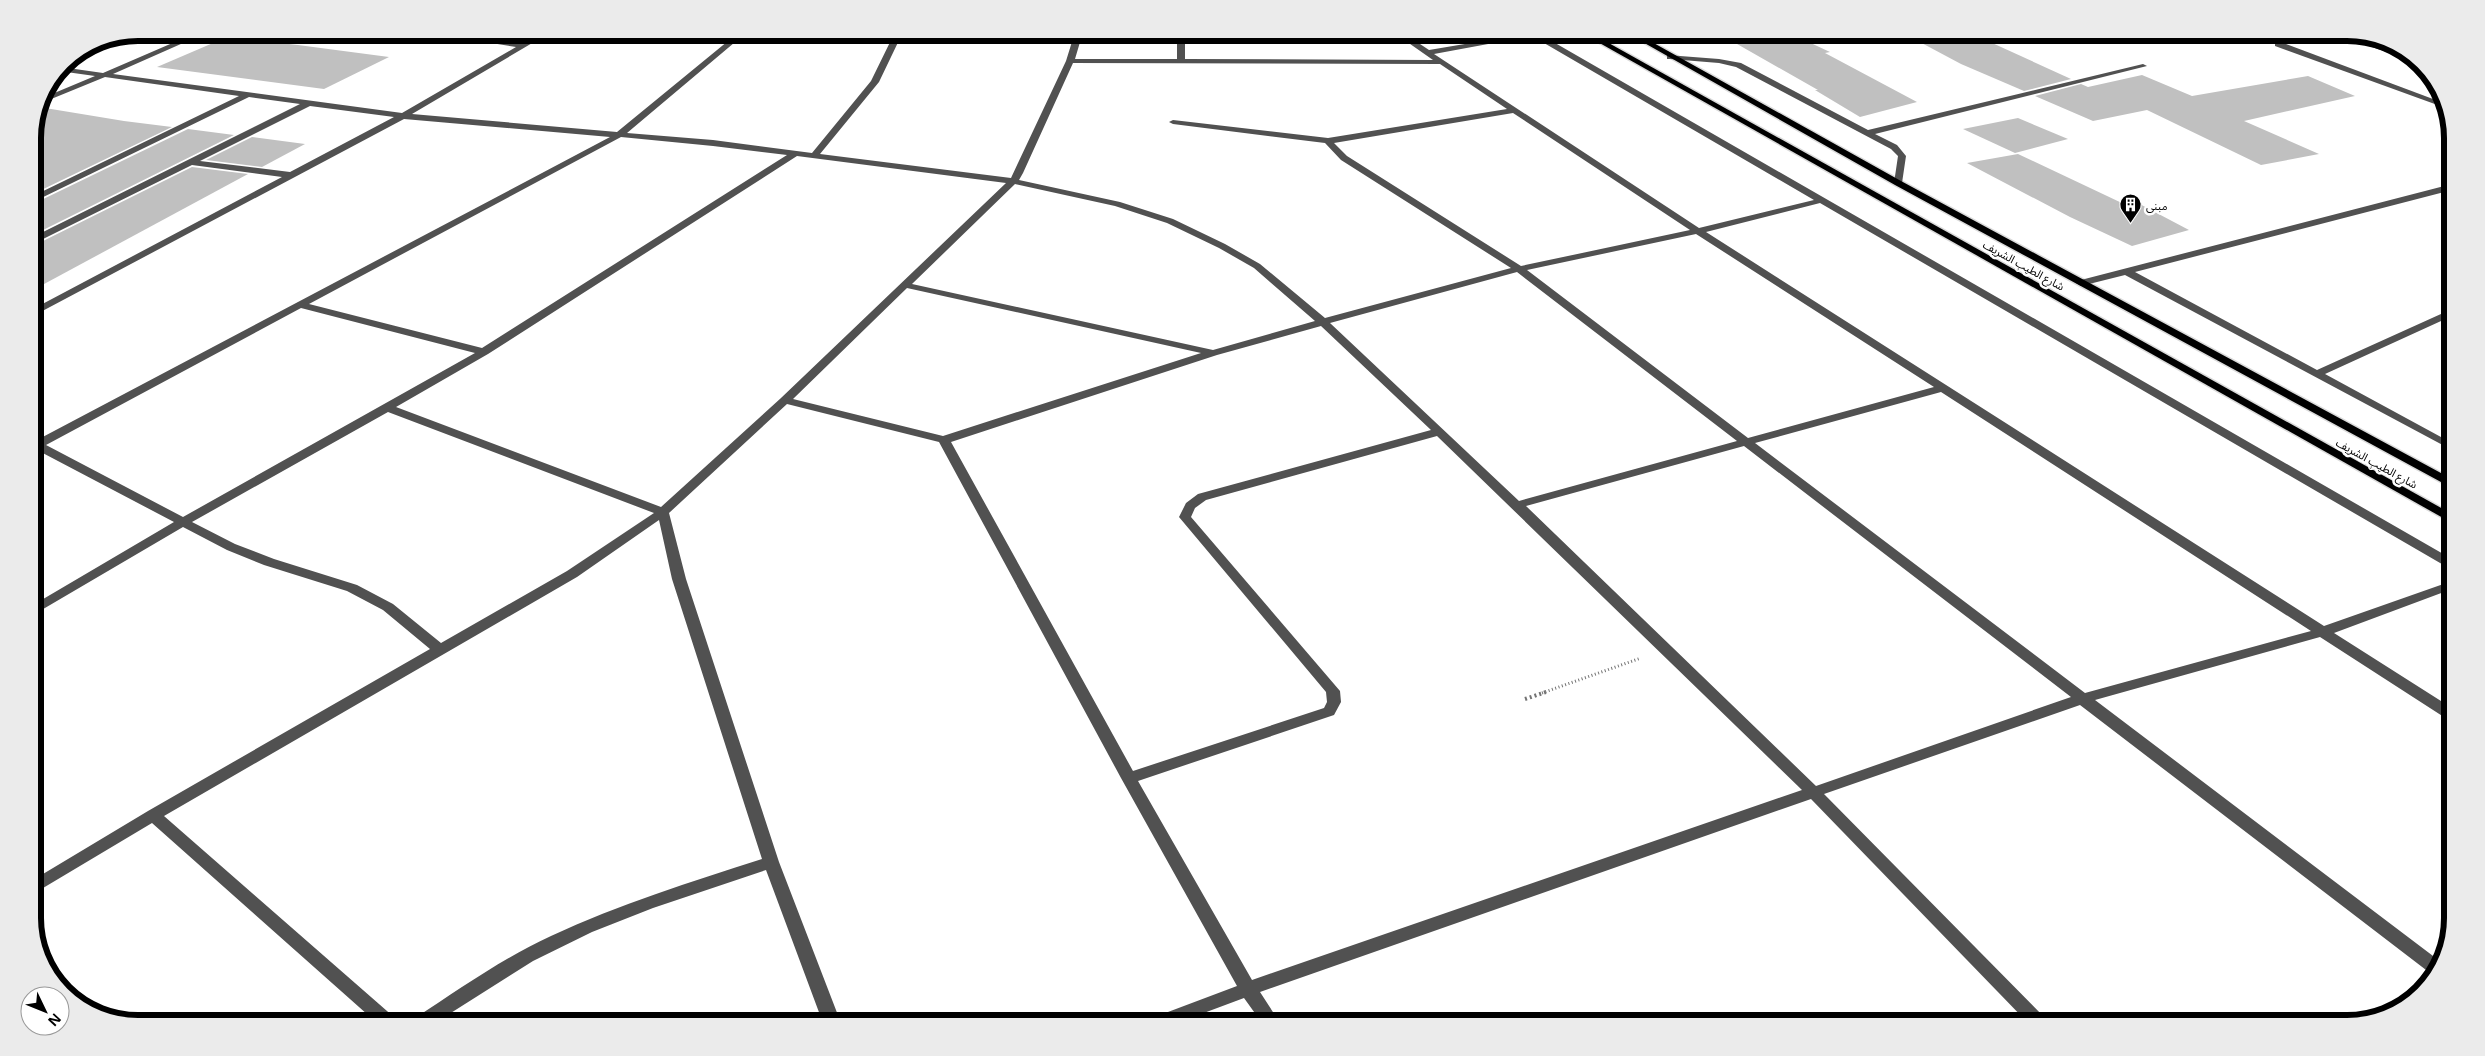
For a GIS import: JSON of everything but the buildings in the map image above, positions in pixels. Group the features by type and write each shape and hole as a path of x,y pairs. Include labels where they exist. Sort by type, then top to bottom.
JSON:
{"main road":[{"name":"شارع الطيب الشريف","path":"1599,41 2444,515"},
{"name":"شارع الطيب الشريف","path":"1645,41 1670,57 1898,183 2444,480"}],"street":[{"path":"50,97 183,41"},
{"path":"488,41 523,46"},
{"path":"41,309 403,116 532,41"},
{"path":"41,440 301,305 619,135 733,41"},
{"path":"814,156 875,82 895,41"},
{"path":"41,883 153,815 572,574 664,512 785,400 1013,180 1019,173 1070,61 1076,41"},
{"path":"1181,41 1181,61"},
{"path":"1410,41 1698,231 2325,631 2444,710"},
{"path":"1426,52 1487,41"},
{"path":"1545,41 2444,559"},
{"path":"2278,44 2437,103"},
{"path":"1670,57 1719,61 1738,65 1867,133 1901,152 1898,183"},
{"path":"1070,61 1440,62"},
{"path":"1867,133 2143,66"},
{"path":"68,71 403,116 713,143 1013,180 1117,204 1170,221 1222,246 1257,266 1323,322 1517,505 1814,793 2030,1015"},
{"path":"41,195 248,95"},
{"path":"41,237 307,104"},
{"path":"1173,122 1328,141 1514,110"},
{"path":"1328,141 1344,158 1519,269 2432,965"},
{"path":"41,606 184,521 484,352 795,154"},
{"path":"191,162 290,175"},
{"path":"2081,282 2128,272 2444,189"},
{"path":"785,400 944,440 1213,353 1323,322 1519,269 1698,231 1823,200"},
{"path":"2128,272 2444,443"},
{"path":"905,285 1213,353"},
{"path":"301,305 484,352"},
{"path":"2316,374 2444,316"},
{"path":"1517,505 1944,388"},
{"path":"387,408 664,512"},
{"path":"1129,778 1329,711 1334,702 1333,692 1185,517 1190,506 1202,497 1438,432"},
{"path":"944,440 1129,778 1248,989 1265,1015"},
{"path":"41,448 231,546 269,562 352,588 388,607 440,650"},
{"path":"664,512 679,579 771,862 829,1015"},
{"path":"1181,1015 1248,989 2084,698 2325,631 2444,588"},
{"path":"153,815 379,1015"},
{"path":"435,1015 527,956 577,932 633,910 771,862"}],"path":[{"path":"1525,699 1665,649"}],"place":[{"name":"مبنى","path":"2130,224"}]}
